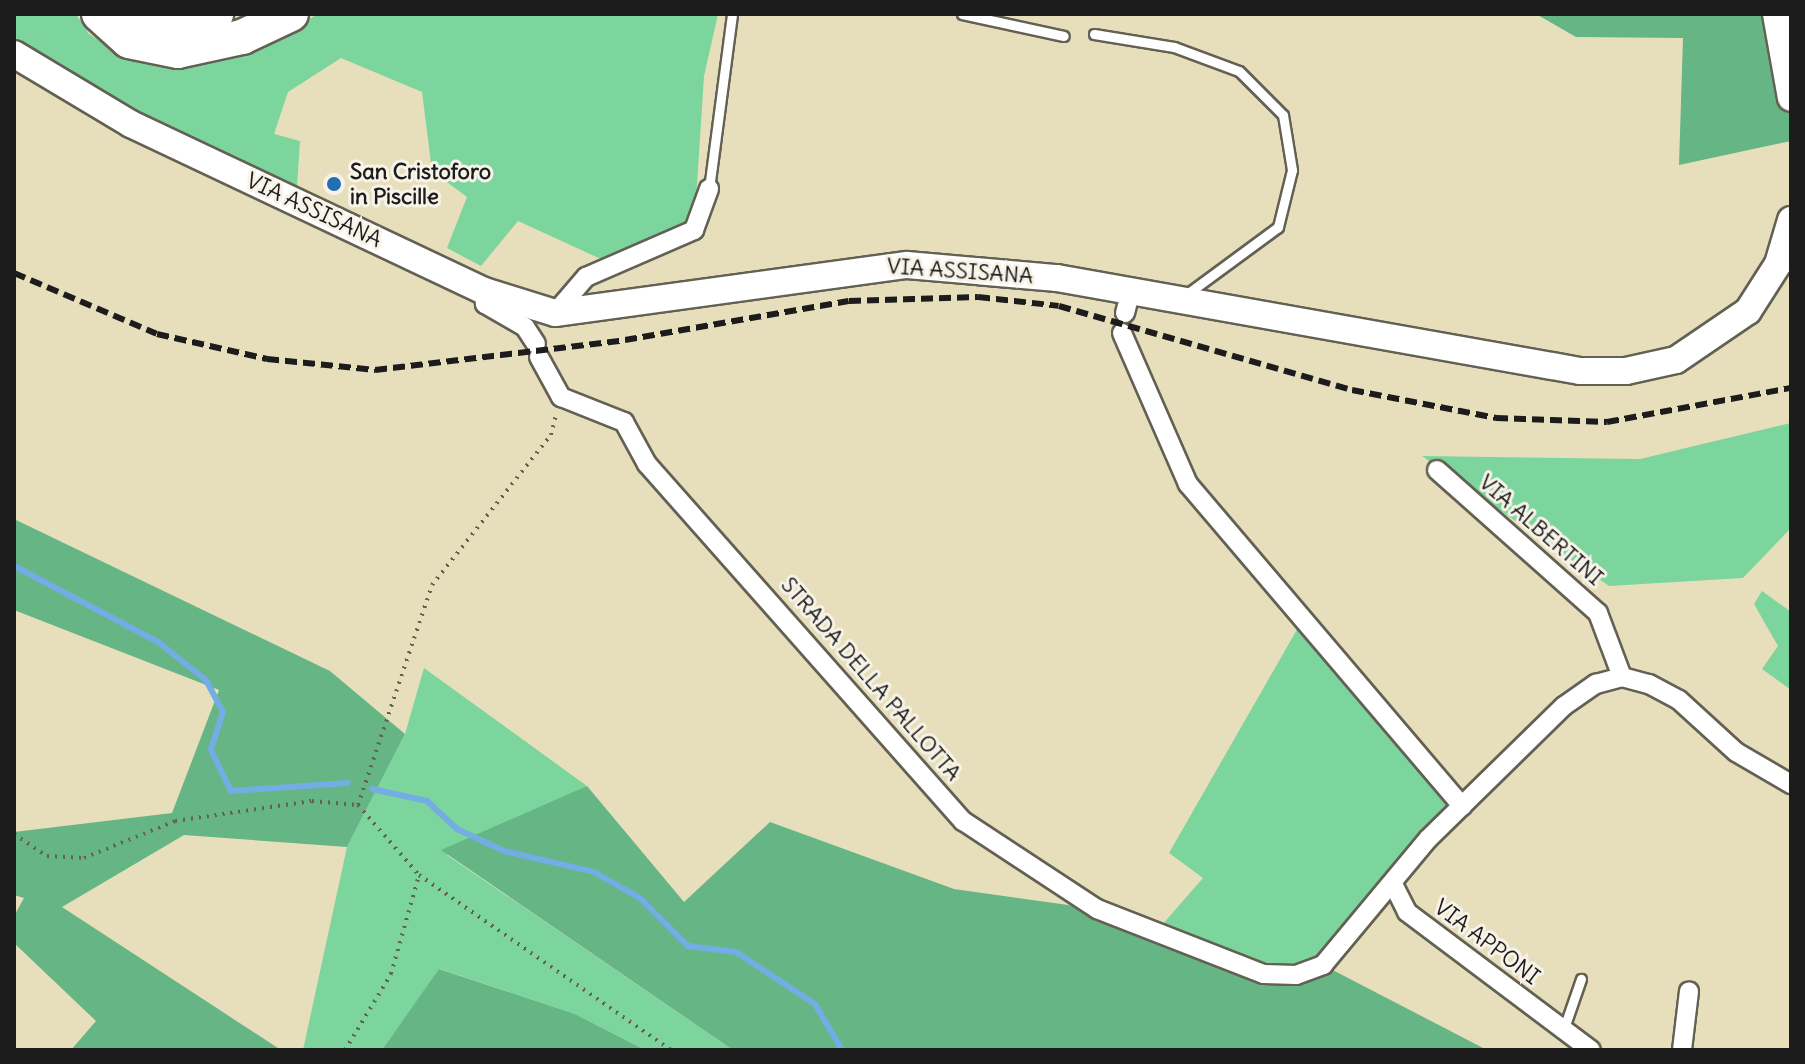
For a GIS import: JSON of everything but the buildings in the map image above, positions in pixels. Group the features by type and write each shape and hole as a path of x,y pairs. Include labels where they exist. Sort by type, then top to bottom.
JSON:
{"highway":[{"path":"99,14 129,41 178,51 242,37 291,14"},
{"path":"108,14 117,14"},
{"path":"108,14 168,27 216,14"}],"main road":[{"path":"1776,14 1791,98"},
{"name":"VIA ASSISANA","path":"14,54 131,124 484,291 555,313 600,312 862,266 949,267 1128,302 1178,300 1580,371 1626,371 1676,360 1748,311 1778,264 1791,220"}],"street":[{"path":"555,313 586,277 694,230 709,189"},
{"path":"484,291 485,304 525,327 561,397"},
{"path":"1122,333 1188,484 1462,806"},
{"name":"STRADA DELLA PALLOTTA","path":"561,397 624,422 656,475 869,708 920,777 1010,856 1097,909 1264,974 1296,975 1323,965 1462,806 1564,706 1622,677"},
{"name":"VIA ALBERTINI","path":"1437,470 1598,613 1622,677"},
{"path":"1622,677 1679,700 1736,752 1791,784"},
{"name":"VIA APPONI","path":"1394,886 1407,912 1591,1050"},
{"path":"1682,1050 1689,991"}],"lane":[{"path":"709,189 732,14"},
{"path":"962,14 1064,36"},
{"path":"1094,34 1174,47 1239,71 1283,115 1292,170 1278,227 1178,300"},
{"path":"1564,1028 1581,979"}],"path":[{"path":"358,805 432,585 551,435 561,397"},
{"path":"14,834 47,856 84,858 175,821 312,801 358,805 419,875 671,1050"},
{"path":"345,1050 391,974 419,875"}],"green space":[{"path":"14,14 76,14 89,34 121,54 166,66 254,51 318,14 718,14 704,76 695,215 666,238 603,260 518,221 481,266 447,248 467,197 432,171 422,92 341,58 288,92 274,134 300,141 297,186 107,98 14,37"},
{"path":"1536,14 1791,14 1791,141 1679,165 1683,38 1576,37"},
{"path":"1791,423 1791,528 1743,578 1609,586 1422,456 1640,459"},
{"path":"14,519 330,671 405,734 347,847 184,835 62,907 281,1050 71,1050 96,1021 14,943 14,916 24,898 14,895 14,832 172,813 219,690 14,610"},
{"path":"1762,591 1791,612 1791,690 1762,669 1778,646 1754,604"},
{"path":"1303,619 1462,806 1352,937 1296,975 1155,933 1203,878 1169,853"},
{"path":"424,668 587,786 447,855 733,1050 645,1050 575,1014 440,969 382,1050 303,1050 347,847 405,734"},
{"path":"587,786 684,902 770,822 954,889 1097,909 1264,974 1323,965 1487,1050 733,1050 441,850"},
{"path":"439,969 575,1014 645,1050 382,1050"}],"waterway":[{"path":"14,566 158,642 206,680 223,712 211,750 231,791 348,783"},
{"path":"372,789 427,801 457,829 504,851 594,872 640,898 688,946 736,952 815,1004 842,1050"}],"railway":[{"path":"14,273 157,334 267,359 375,370 625,340 849,301 978,297 1059,306 1352,390 1496,418 1607,422 1791,388"}],"place":[{"name":"San Cristoforo in Piscille","path":"334,184"}]}
